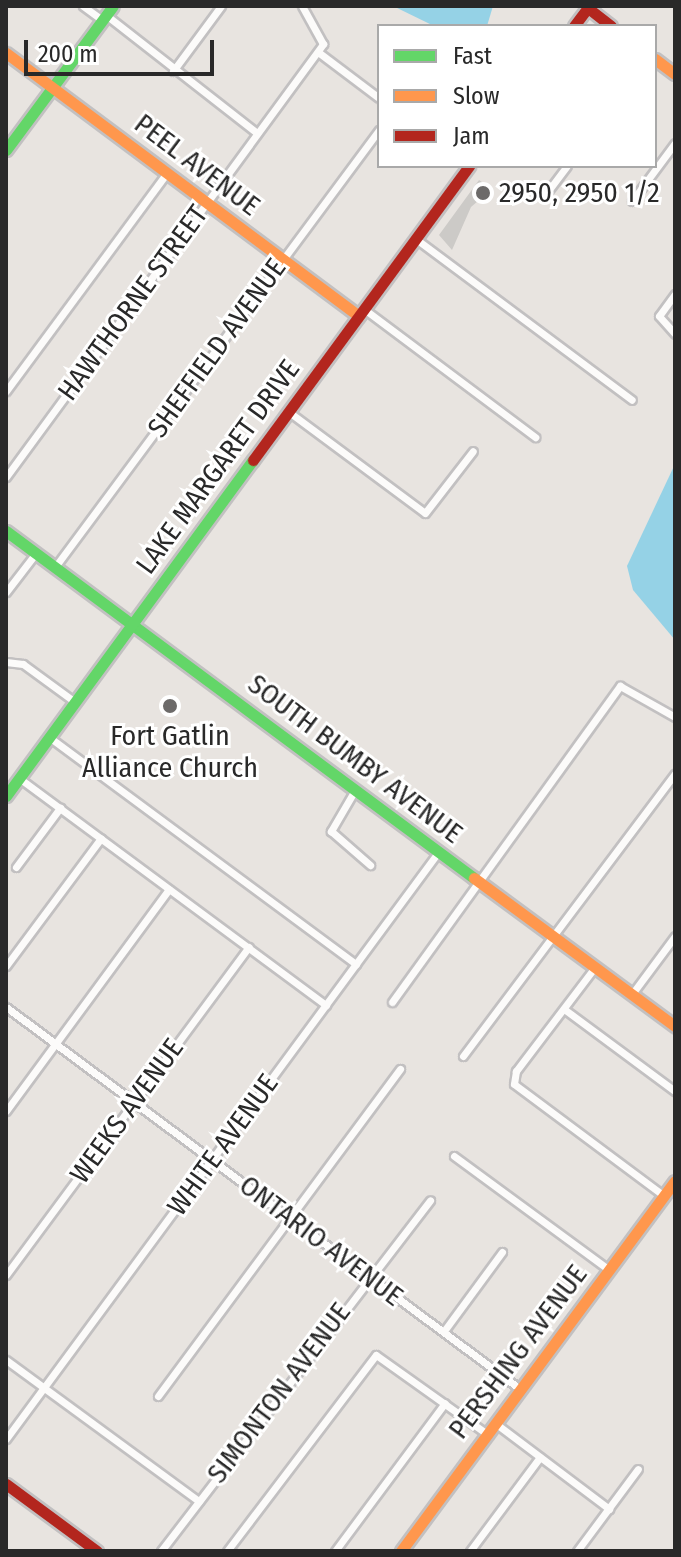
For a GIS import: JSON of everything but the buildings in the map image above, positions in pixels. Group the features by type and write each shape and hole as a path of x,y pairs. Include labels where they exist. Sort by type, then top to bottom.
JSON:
{"street":[{"path":"83,6 107,14 173,71 257,133"},
{"path":"173,71 221,6"},
{"path":"302,6 324,39 318,52 377,96"},
{"path":"575,24 588,7 609,24"},
{"path":"6,150 107,14"},
{"name":"HAWTHORNE STREET","path":"6,477 318,52"},
{"name":"PEEL AVENUE","path":"6,53 283,259 362,312"},
{"path":"657,60 675,74"},
{"name":"SHEFFIELD AVENUE","path":"55,567 377,133"},
{"path":"657,167 675,143"},
{"name":"LAKE MARGARET DRIVE","path":"6,796 468,168"},
{"path":"545,195 565,168"},
{"path":"632,201 656,168"},
{"path":"6,391 167,173"},
{"path":"416,239 632,400"},
{"path":"675,294 659,316 675,334"},
{"path":"362,312 535,437"},
{"path":"289,412 425,513 473,451"},
{"name":"SOUTH BUMBY AVENUE","path":"6,531 675,1026"},
{"path":"6,592 36,553"},
{"path":"6,662 23,664 75,702"},
{"path":"392,1002 620,686 675,717"},
{"path":"49,737 356,964"},
{"path":"463,1056 675,774"},
{"path":"19,778 326,1005"},
{"path":"355,790 331,831 370,865"},
{"path":"16,867 60,808"},
{"path":"6,966 101,838"},
{"name":"WHITE AVENUE","path":"6,1439 439,851"},
{"path":"6,1111 169,889"},
{"path":"632,994 675,936"},
{"name":"WEEKS AVENUE","path":"6,1275 249,947"},
{"path":"595,967 513,1079 664,1196"},
{"name":"ONTARIO AVENUE","path":"6,1007 520,1389"},
{"path":"564,1009 675,1091"},
{"path":"158,1396 400,1069"},
{"path":"454,1156 609,1270"},
{"name":"PERSHING AVENUE","path":"401,1551 675,1181"},
{"name":"SIMONTON AVENUE","path":"161,1551 430,1200"},
{"path":"444,1331 502,1252"},
{"path":"227,1551 376,1355 487,1434"},
{"path":"6,1360 199,1501"},
{"path":"335,1551 445,1403"},
{"path":"495,1423 609,1509"},
{"path":"470,1551 540,1457"},
{"path":"577,1551 638,1469"},
{"path":"6,1484 97,1551"}],"water":[{"path":"393,6 493,6 488,24 430,24"},
{"path":"675,464 675,640 633,590 627,566"}],"traffic: fast":[{"path":"6,150 113,6"},
{"path":"6,796 253,460"},
{"path":"6,531 474,878"}],"traffic: slow":[{"path":"6,53 359,316"},
{"path":"657,60 675,74"},
{"path":"474,878 675,1026"},
{"path":"401,1551 675,1181"}],"traffic: jam":[{"path":"576,24 589,6"},
{"path":"588,8 608,24"},
{"path":"253,460 468,168"},
{"path":"6,1484 97,1551"}],"place":[{"name":"2950, 2950 1/2","path":"483,193"},
{"name":"Fort Gatlin Alliance Church","path":"170,706"}]}
